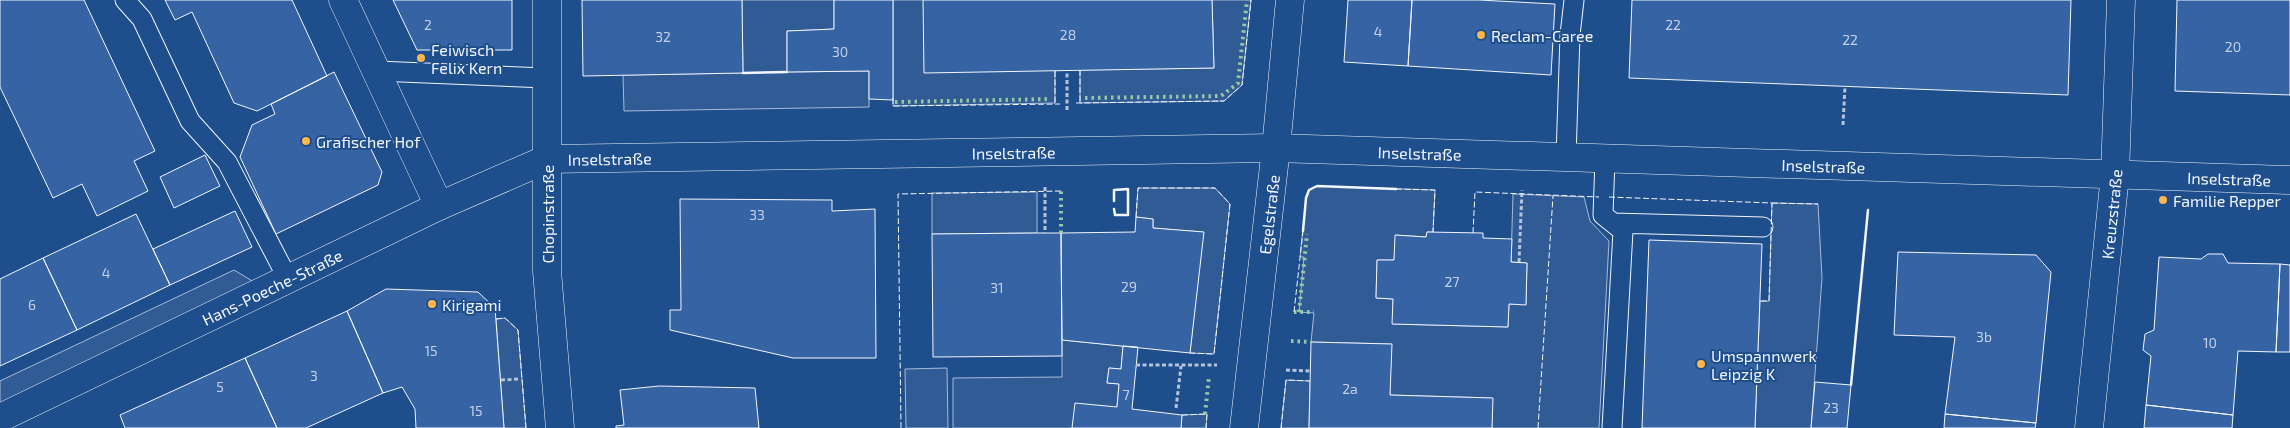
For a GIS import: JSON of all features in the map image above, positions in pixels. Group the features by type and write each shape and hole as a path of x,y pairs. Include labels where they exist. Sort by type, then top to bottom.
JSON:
{"street":[{"path":"343,0 439,206"},
{"name":"Chopinstraße","path":"547,0 547,271 560,428"},
{"name":"Egelstraße","path":"1244,428 1276,148 1290,0"},
{"name":"Kreuzstraße","path":"2089,428 2115,175 2121,0"},
{"name":"Inselstraße","path":"547,159 1276,148 2290,180"},
{"name":"Hans-Poeche-Straße","path":"0,418 439,206 547,159"}],"lane":[{"path":"125,0 142,19 190,121 227,162 288,279"},
{"path":"1566,157 1570,35 1574,0"},
{"path":"377,71 547,78"},
{"path":"1605,159 1603,215 1623,231 1612,428"},
{"path":"1613,223 1763,227"}],"path":[{"path":"1067,71 1067,110"},
{"path":"1843,125 1845,86"},
{"path":"1045,184 1046,233"},
{"path":"1519,262 1522,186"},
{"path":"1136,365 1220,365"},
{"path":"1176,408 1180,366"},
{"path":"1280,370 1310,371"},
{"path":"500,380 522,379"}],"shaded area":[{"path":"742,0 834,0 834,29 787,31 787,72 869,71 869,107 624,111 623,75 743,73"},
{"path":"893,0 923,0 1055,71 1055,103 893,106"},
{"path":"1212,0 1251,0 1242,85 1224,101 1080,103 1080,70 1214,68"},
{"path":"1317,186 1435,190 1433,232 1427,232 1426,237 1396,235 1394,260 1377,260 1376,298 1393,299 1393,324 1508,327 1509,304 1526,304 1527,263 1511,262 1513,194 1584,197 1590,221 1609,241 1599,428 1492,428 1492,398 1390,395 1391,344 1311,342 1314,313 1299,312 1304,257 1300,257 1306,198 1309,190"},
{"path":"1138,188 1215,188 1230,204 1214,354 1190,353 1203,232 1153,228 1153,219 1136,217"},
{"path":"1037,192 1037,233 932,234 932,193"},
{"path":"1772,203 1818,204 1822,278 1811,428 1755,428 1760,301 1769,301"},
{"path":"234,270 254,282 0,405 0,381"},
{"path":"505,318 518,330 526,428 504,428 496,319"},
{"path":"1062,340 1123,346 1121,369 1109,368 1107,383 1119,384 1117,407 1072,428 953,428 953,378 1062,377"},
{"path":"947,368 948,428 906,428 905,369"},
{"path":"1286,380 1310,381 1309,428 1281,428"},
{"path":"1207,414 1206,428 1181,428 1182,415"}],"building":[{"path":"0,0 84,0 155,151 134,161 148,191 97,216 82,184 53,198 0,87"},
{"name":"Grafischer Hof","path":"165,0 292,0 327,76 257,111 234,103 192,12 175,20"},
{"path":"393,0 512,0 512,50 417,50"},
{"path":"582,0 742,0 743,73 583,76"},
{"path":"834,0 893,0 893,100 869,99 869,71 787,72 787,31 834,29"},
{"path":"923,0 1212,0 1214,68 924,73"},
{"path":"1348,0 1412,0 1408,66 1344,62"},
{"name":"Reclam-Caree","path":"1412,0 1479,0 1555,4 1551,75 1408,66"},
{"path":"1632,0 2071,0 2068,95 1629,78"},
{"path":"2177,0 2290,0 2290,95 2175,91"},
{"name":"Grafischer Hof","path":"334,72 382,172 378,185 276,234 240,157 252,125 275,114 271,104"},
{"path":"205,155 220,186 174,208 160,177"},
{"path":"680,199 832,200 832,211 875,209 876,358 793,358 670,330 670,310 681,310"},
{"path":"235,211 252,247 170,285 153,249"},
{"path":"136,214 170,285 77,330 43,258"},
{"path":"1136,217 1153,219 1153,228 1204,232 1190,353 1062,340 1061,233 1135,232"},
{"path":"1427,232 1483,233 1483,238 1512,239 1511,262 1527,263 1526,305 1509,304 1508,327 1392,324 1393,299 1376,298 1377,260 1394,260 1395,235 1426,237"},
{"path":"1061,233 1062,356 933,357 932,234"},
{"name":"Umspannwerk Leipzig K","path":"1649,240 1762,244 1755,428 1642,428"},
{"path":"1898,252 2036,255 2051,272 2036,423 1945,414 1955,337 1894,335"},
{"path":"2208,254 2223,254 2228,263 2280,264 2276,352 2238,351 2233,415 2146,405 2151,356 2143,350 2145,334 2154,330 2159,257 2201,259"},
{"path":"43,258 77,330 0,366 0,279"},
{"path":"2280,264 2290,265 2290,352 2276,352"},
{"path":"386,289 478,292 495,308 504,428 416,428 415,409 402,387 383,393 347,311"},
{"path":"347,311 383,393 306,428 277,428 245,358"},
{"path":"1311,342 1392,344 1390,395 1493,398 1492,428 1309,428"},
{"path":"1123,346 1138,347 1132,409 1182,415 1181,428 1072,428 1075,403 1117,407 1119,384 1107,383 1109,368 1121,369"},
{"path":"245,358 277,428 125,428 120,415"},
{"path":"1815,382 1851,385 1847,428 1811,428"},
{"path":"659,386 755,388 759,428 616,428 616,426 624,425 620,390"},
{"path":"2146,405 2233,415 2232,428 2144,428"},
{"path":"1945,414 2036,423 2035,428 1944,428"}],"hedge":[{"path":"1085,98 1221,96 1238,83 1247,0"},
{"path":"895,102 1051,99"},
{"path":"1061,191 1061,233"},
{"path":"1299,312 1307,234"},
{"path":"1294,312 1314,312"},
{"path":"1291,341 1311,342"},
{"path":"1205,414 1209,376"}],"fence":[{"path":"1076,103 1224,101 1242,85 1251,0"},
{"path":"1080,70 1080,103"},
{"path":"1055,71 1055,103"},
{"path":"893,98 893,106 1060,104"},
{"path":"1136,217 1138,188 1215,188 1230,204 1214,354 1190,353"},
{"path":"1396,189 1435,190 1433,232"},
{"path":"901,428 898,194 1061,191"},
{"path":"1473,233 1475,192 1599,197"},
{"path":"1538,428 1553,196"},
{"path":"1609,197 1772,203 1769,301 1760,301"},
{"path":"1772,203 1818,204"},
{"path":"1294,312 1303,231"},
{"path":"496,319 505,318 518,330 526,428"},
{"path":"1281,428 1286,380 1310,381"},
{"path":"1182,415 1207,414 1206,428"}],"wall":[{"path":"743,73 787,72"},
{"path":"1303,231 1306,198 1309,190 1317,186 1396,189"},
{"path":"1114,201 1114,190 1128,189 1128,215 1115,215 1114,209"},
{"path":"1851,385 1868,210"}],"place":[{"name":"Reclam-Caree","path":"1481,35"},
{"name":"Feiwisch Felix Kern","path":"421,58"},
{"name":"Grafischer Hof","path":"306,141"},
{"name":"Familie Repper","path":"2163,200"},
{"name":"Kirigami","path":"432,304"},
{"name":"Umspannwerk Leipzig K","path":"1701,364"}]}
